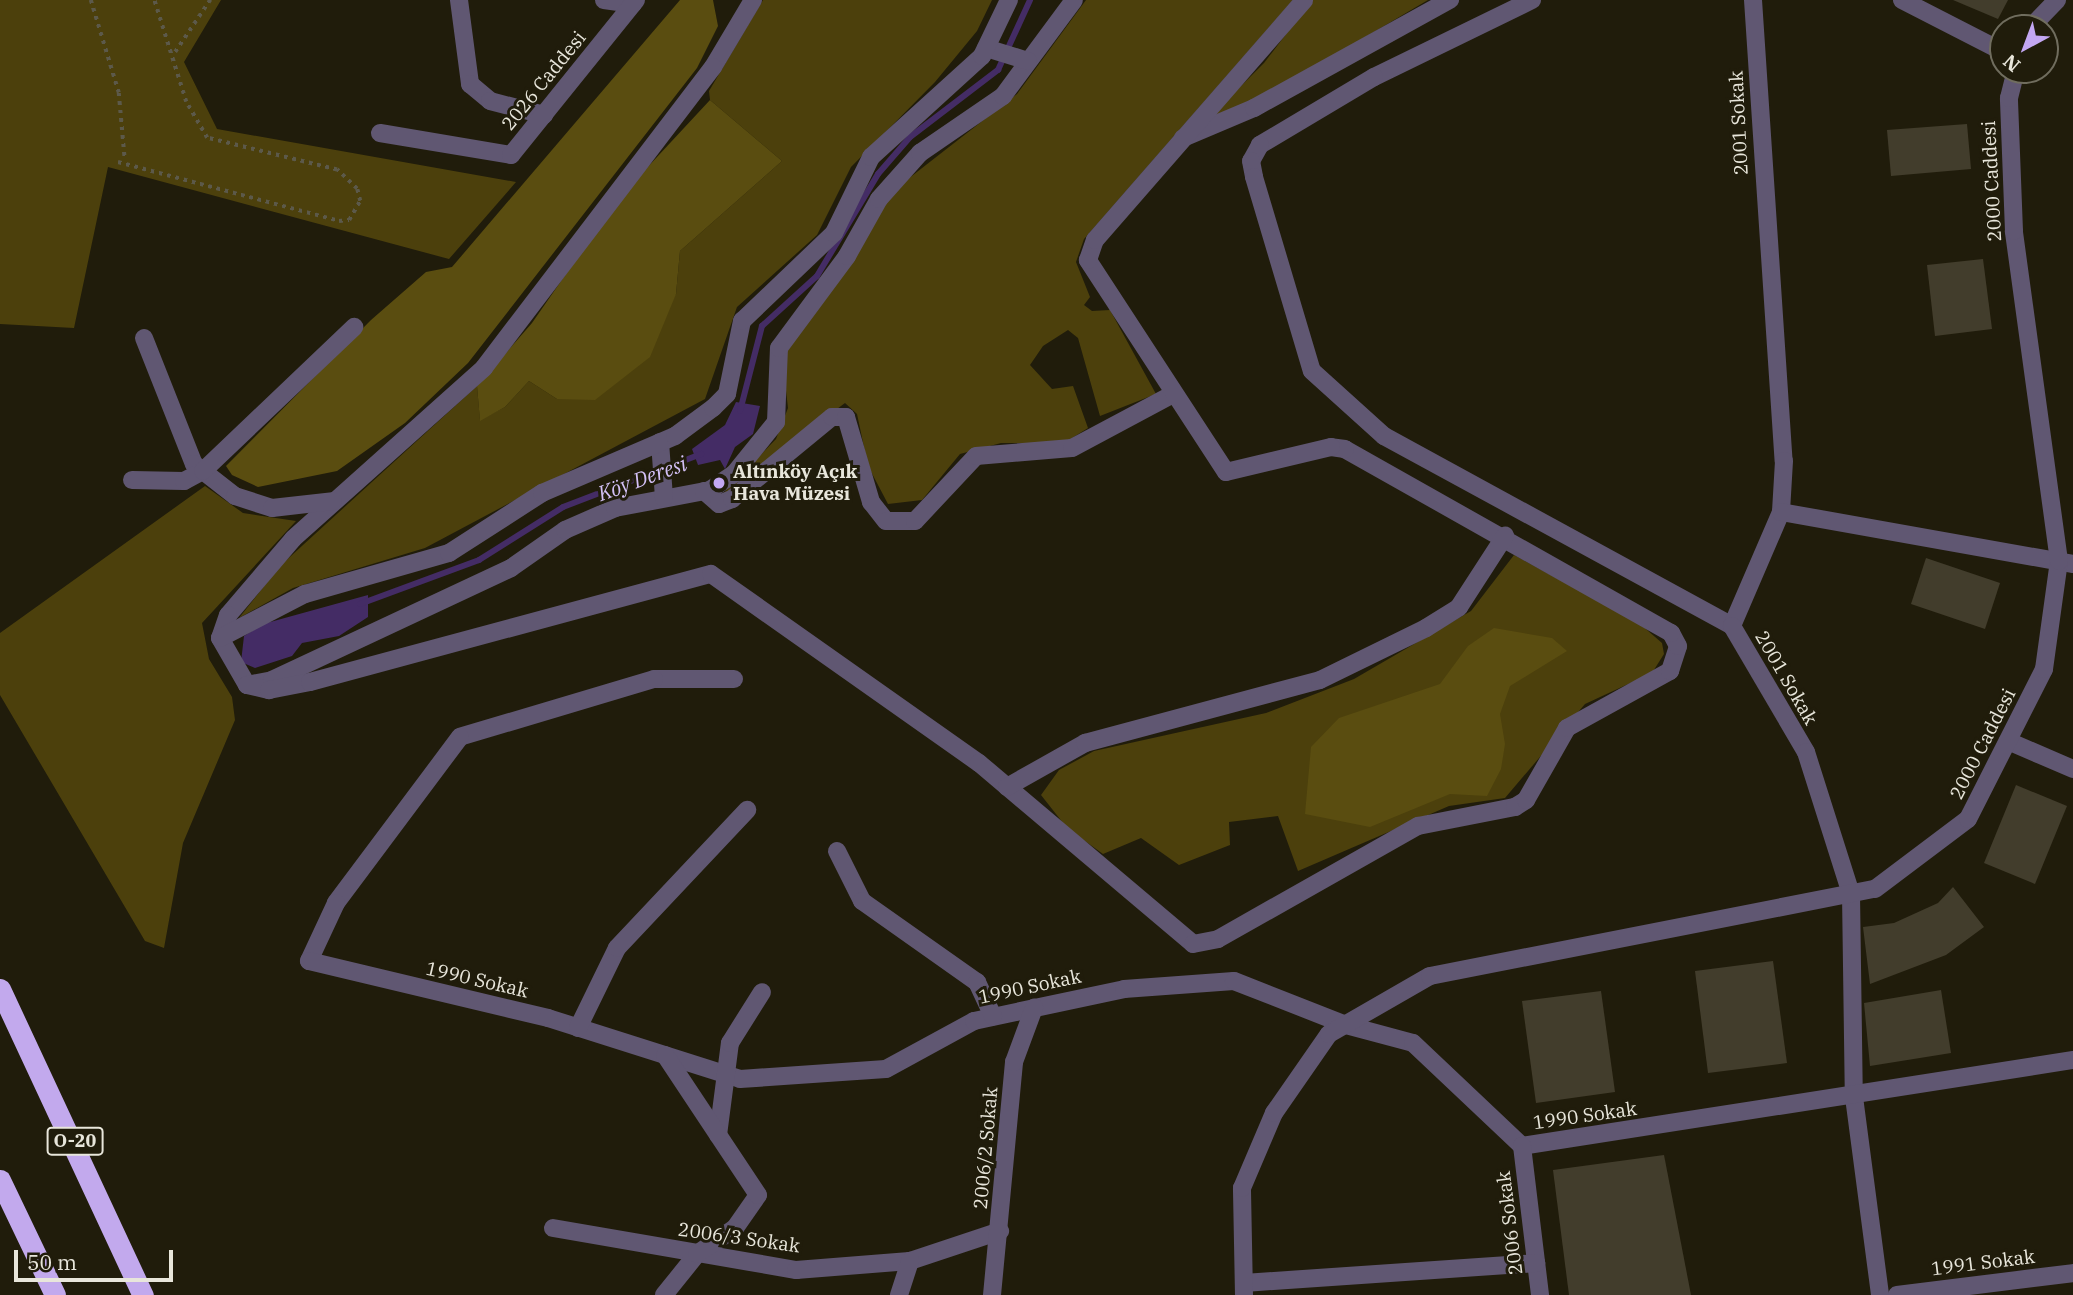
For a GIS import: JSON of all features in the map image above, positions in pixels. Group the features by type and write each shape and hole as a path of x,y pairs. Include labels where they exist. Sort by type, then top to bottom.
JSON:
{"highway":[{"name":"O-20","path":"1,989 143,1295"},
{"path":"0,1180 55,1295"},
{"path":"0,1205 30,1245"}],"street":[{"path":"459,0 470,84 490,101 544,115"},
{"path":"604,0 634,2"},
{"path":"753,0 713,67 484,368 411,439 333,501 228,615 220,638 247,685 270,690 310,682 711,575 1007,787 1193,944 1218,939 1418,826 1515,807 1526,800 1567,728 1670,671 1678,646 1654,621 1345,449 1331,447 1226,472 1173,394 1088,250 1180,138 1304,0"},
{"path":"220,638 305,594 449,553 542,493 660,442 727,394 743,321 834,233 872,157 948,93 986,48 1009,0"},
{"path":"247,685 272,680 511,568 577,524 615,508 704,491 734,474 776,422 779,348 846,256 878,199 920,153 1003,96 1074,0"},
{"path":"1180,138 1254,108 1450,0"},
{"path":"1532,0 1374,77 1260,145 1251,161 1254,177 1312,370 1384,436 1732,626"},
{"name":"2001 Sokak","path":"1753,0 1784,461 1781,512 1732,626 1806,752 1851,894 1854,1097 1880,1295"},
{"path":"1902,0 1989,45"},
{"path":"2044,14 2057,0"},
{"name":"2026 Caddesi","path":"380,133 511,155 634,2"},
{"path":"986,48 1028,61"},
{"name":"2000 Caddesi","path":"1244,1289 1242,1188 1275,1113 1329,1034 1430,976 1875,890 1968,818 2044,669 2066,563 2014,231 2009,98 2012,84"},
{"path":"132,480 184,481 203,471 354,327"},
{"path":"144,338 194,464 235,496 272,508 333,501"},
{"path":"704,491 719,504 732,499 832,417 846,417 871,502 887,521 915,521 976,456 1072,448 1173,394"},
{"path":"660,442 664,498"},
{"path":"1781,512 2066,563"},
{"path":"1007,787 1085,743 1320,680 1426,628 1459,607 1505,536"},
{"name":"1990 Sokak","path":"734,679 654,678 460,737 336,903 309,961 578,1028 740,1079 886,1069 993,1017 1188,980 1234,981 1346,1025 1413,1043 1522,1146 1854,1097 2073,1060"},
{"path":"2008,741 2073,769"},
{"path":"578,1028 617,948 747,810"},
{"path":"837,852 862,901 977,982 993,1017"},
{"path":"718,1135 730,1043 762,992"},
{"name":"2006/2 Sokak","path":"992,1295 1014,1062 1034,1008"},
{"path":"664,1295 697,1254 735,1228 758,1195 665,1055"},
{"name":"2006 Sokak","path":"1522,1146 1540,1295"},
{"name":"2006/3 Sokak","path":"553,1228 796,1270 910,1261 1000,1231"},
{"path":"900,1295 910,1261"},
{"path":"1244,1289 1536,1263"},
{"name":"1991 Sokak","path":"1897,1295 2073,1273"}],"path":[{"path":"91,0 119,93 125,160"},
{"path":"118,162 125,160 339,220 349,220 360,201 358,189 337,170 207,138 186,102 154,0"},
{"path":"175,52 210,0"}],"shaded area":[{"path":"0,0 221,0 184,62 217,129 516,182 449,259 108,167 74,328 0,324"},
{"path":"680,0 713,0 718,26 697,68 468,363 405,423 337,471 258,487 232,475 226,466 371,320 426,272 452,267"},
{"path":"763,0 992,0 977,31 935,82 851,167 817,235 737,307 705,399 425,548 293,588 239,618 280,566 477,386 480,420 505,407 529,381 557,399 676,294 680,251 782,161 710,100 709,91"},
{"path":"1086,0 1293,0 1084,239 1076,262 1090,297 1084,305 1092,311 1110,310 1156,394 1100,416 1078,338 1068,330 1043,346 1030,365 1052,389 1073,386 1088,428 1064,443 1001,443 960,454 922,500 888,504 868,466 857,414 845,403 721,496 776,439 788,408 783,365 788,343 890,193 1017,94"},
{"path":"1312,0 1428,0 1235,114 1201,126 1264,63"},
{"path":"710,100 782,161 680,251 676,294 650,357 595,400 557,399 529,381 505,407 480,421 477,386 532,323 618,199"},
{"path":"736,402 760,406 753,434 735,447 725,469 720,460 698,465 692,449 725,425"},
{"path":"205,486 243,513 296,521 202,623 209,659 232,697 235,720 183,843 164,948 145,941 0,695 0,633"},
{"path":"1514,555 1639,623 1662,643 1664,654 1652,673 1585,704 1505,798 1449,806 1298,871 1278,816 1229,822 1230,845 1179,865 1141,838 1103,854 1067,828 1041,795 1059,770 1094,751 1266,713 1354,679 1471,611"},
{"path":"368,595 368,617 339,636 302,643 292,656 255,668 241,662 244,636 263,624"},
{"path":"1494,628 1552,638 1567,651 1510,686 1500,714 1505,744 1501,769 1487,796 1450,794 1370,827 1305,814 1311,747 1339,718 1440,684 1468,646"}],"building":[{"path":"1953,0 2008,0 2001,14 1989,15"},
{"path":"1967,124 1971,169 1891,176 1887,130"},
{"path":"1983,259 1992,329 1935,336 1927,265"},
{"path":"1926,558 2000,583 1985,629 1911,604"},
{"path":"2016,785 2067,806 2035,884 1984,863"},
{"path":"1953,887 1984,927 1946,955 1870,984 1863,927 1894,923 1938,903"},
{"path":"1773,961 1787,1063 1708,1073 1695,971"},
{"path":"1941,990 1951,1053 1870,1066 1864,1003"},
{"path":"1601,991 1615,1092 1536,1103 1522,1001"},
{"path":"1664,1155 1691,1295 1569,1295 1553,1170"}],"waterway":[{"name":"Köy Deresi","path":"740,411 762,326 817,276 878,174 910,137 998,70 1030,0"},
{"name":"Köy Deresi","path":"360,604 479,560 563,507 701,454"}],"place":[{"name":"Altınköy Açık Hava Müzesi","path":"719,483"}]}
